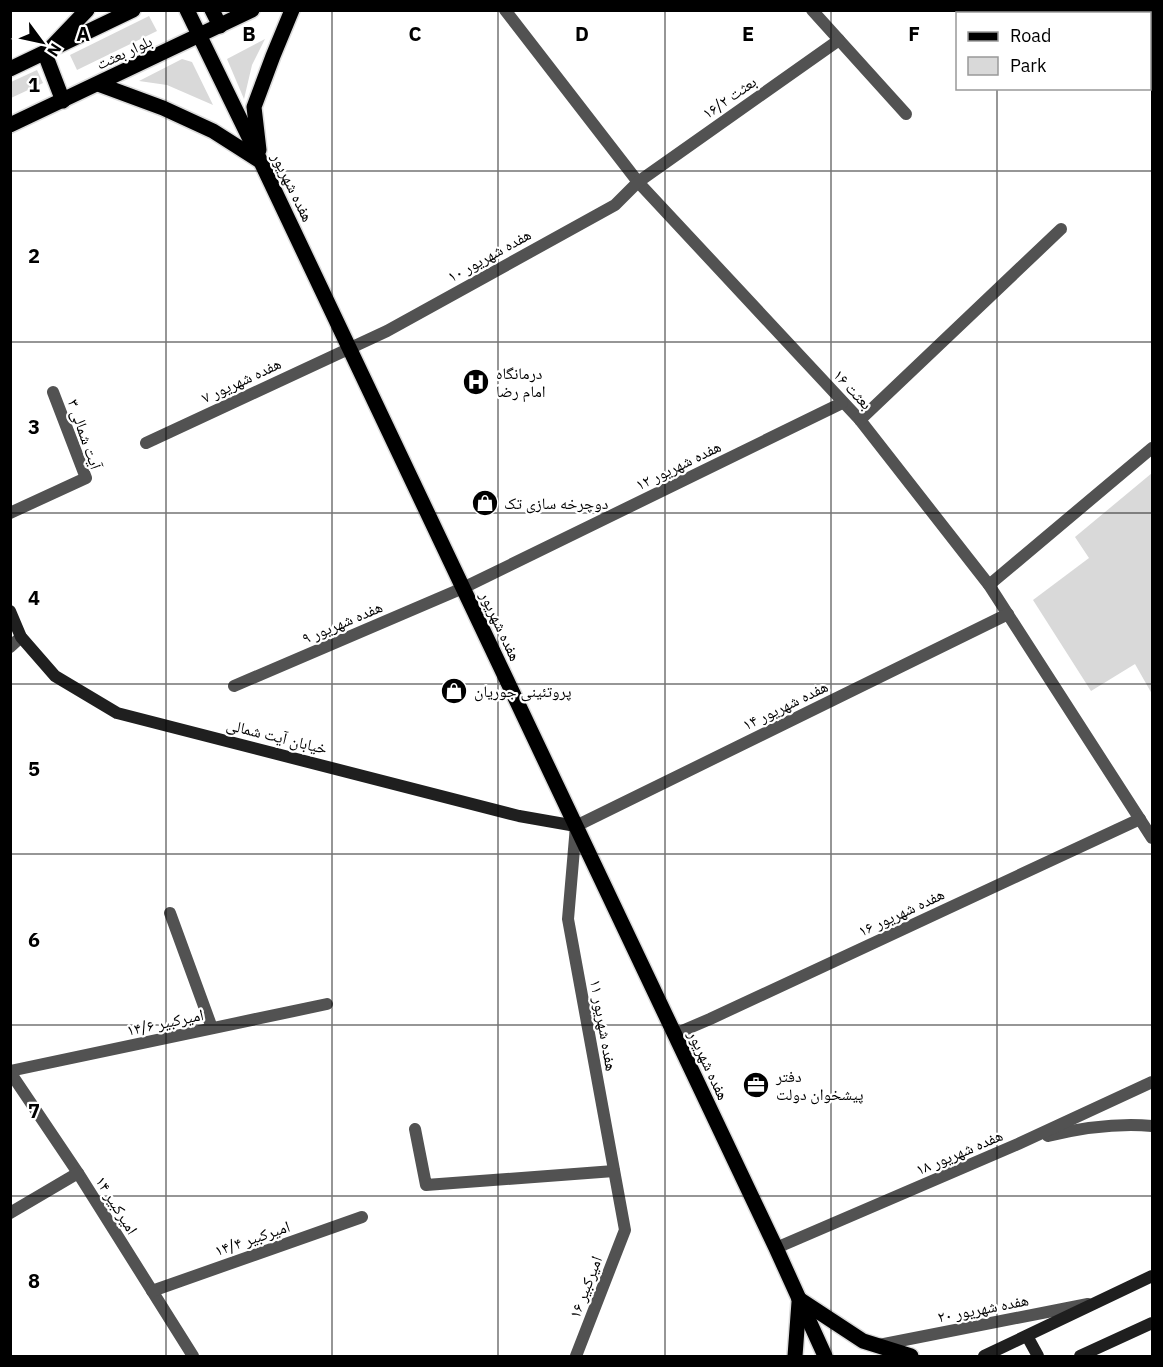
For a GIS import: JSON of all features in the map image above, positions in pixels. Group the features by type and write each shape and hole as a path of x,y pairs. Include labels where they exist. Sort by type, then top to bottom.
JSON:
{"main road":[{"path":"63,101 45,54 87,10"},
{"name":"بلوار بعثت","path":"10,69 133,10"},
{"name":"هفده شهریور","path":"187,10 350,348 825,1356"},
{"path":"212,10 220,26"},
{"name":"بلوار بعثت","path":"10,125 200,37 252,10"},
{"path":"261,162 254,107 292,10"},
{"path":"98,84 163,108 213,131 261,162"},
{"path":"795,1356 799,1299 863,1341 911,1356"}],"street":[{"name":"بعثت ۱۶","path":"505,10 638,182 860,420 989,585 1152,838"},
{"path":"812,10 906,114"},
{"name":"بعثت ۱۶/۲","path":"638,182 839,40"},
{"name":"هفده شهریور ۱۰","path":"350,348 387,331 615,205 638,182"},
{"path":"860,420 1061,229"},
{"name":"هفده شهریور ۷","path":"146,442 350,348"},
{"name":"آیت شمالی ۳","path":"10,513 86,478 53,392"},
{"name":"هفده شهریور ۱۲","path":"463,588 842,403"},
{"path":"989,585 1152,448"},
{"name":"هفده شهریور ۹","path":"234,686 463,588"},
{"name":"خیابان آیت شمالی","path":"10,611 21,637 55,676 117,712 519,816 576,826"},
{"name":"هفده شهریور ۱۴","path":"576,826 1008,614"},
{"path":"10,647 21,637"},
{"name":"هفده شهریور ۱۶","path":"675,1034 1140,819"},
{"name":"هفده شهریور ۱۱","path":"576,826 568,919 625,1230"},
{"path":"170,913 212,1028"},
{"name":"امیرکبیر ۱۴/۶","path":"10,1072 327,1004"},
{"name":"امیرکبیر ۱۴","path":"10,1072 78,1173 192,1356"},
{"name":"هفده شهریور ۱۸","path":"776,1248 1017,1144 1152,1082"},
{"path":"1017,1144 1082,1129 1152,1126"},
{"path":"416,1129 426,1185 614,1171"},
{"path":"10,1213 78,1173"},
{"name":"امیرکبیر ۱۴/۴","path":"152,1291 362,1217"},
{"name":"امیرکبیر ۱۶","path":"576,1356 625,1230"},
{"path":"984,1356 1152,1276"},
{"name":"هفده شهریور ۲۰","path":"875,1346 1099,1302"},
{"path":"1080,1356 1152,1323"},
{"path":"1027,1336 1038,1356"}],"green space":[{"path":"149,16 157,31 77,70 70,55"},
{"path":"265,39 252,65 244,99 227,59"},
{"path":"182,59 192,62 213,105 167,85 139,81"},
{"path":"37,70 43,83 11,98 11,82"},
{"path":"1152,473 1152,694 1135,664 1091,691 1033,600 1089,558 1075,537"}],"place":[{"name":"درمانگاه امام رضا","path":"476,382"},
{"name":"دوچرخه سازی تک","path":"485,503"},
{"name":"پروتئینی جوریان","path":"454,691"},
{"name":"دفتر پیشخوان دولت","path":"756,1085"}]}
